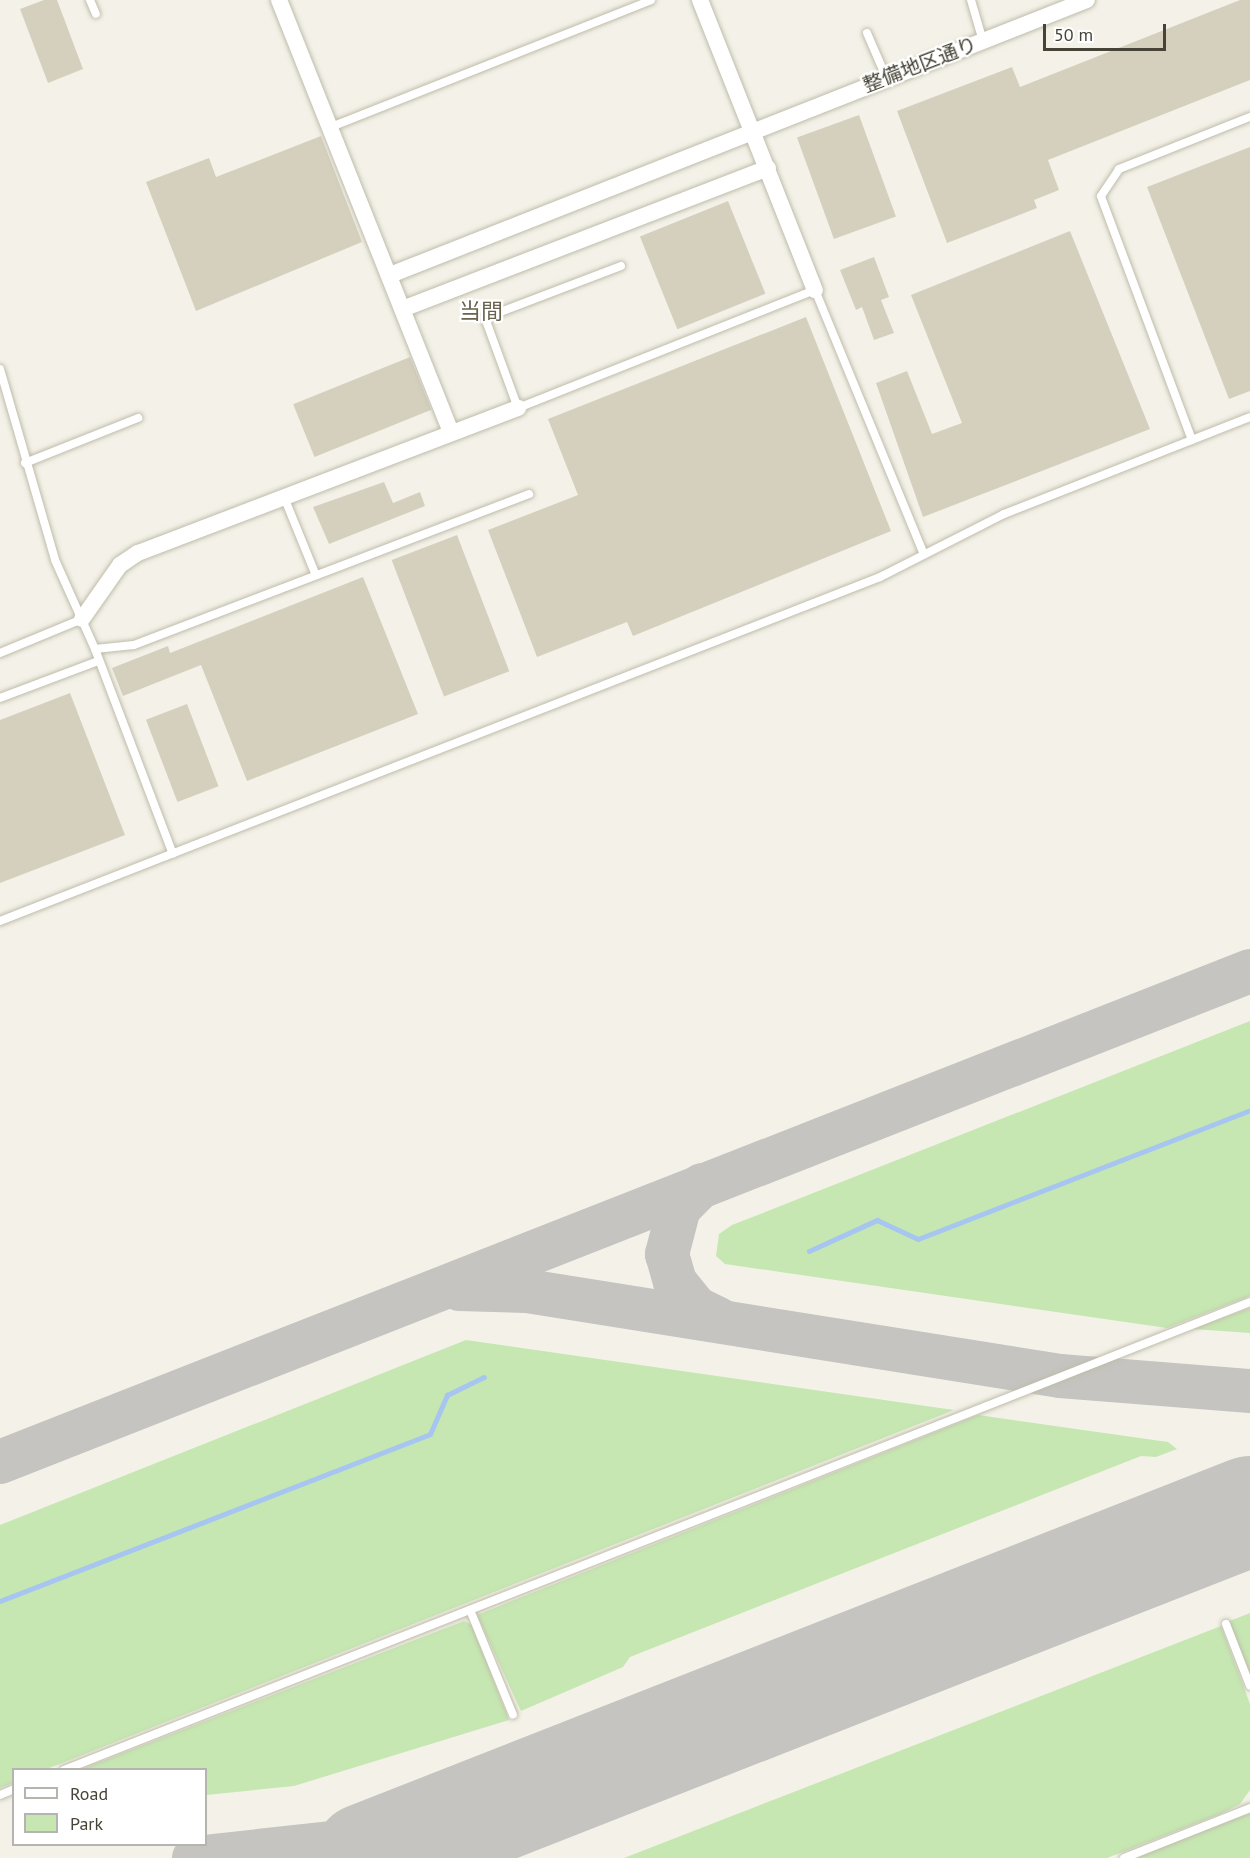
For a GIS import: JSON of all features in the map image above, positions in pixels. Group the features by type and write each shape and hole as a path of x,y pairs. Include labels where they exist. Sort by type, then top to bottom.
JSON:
{"street":[{"path":"279,0 405,308 451,432"},
{"path":"700,0 815,290"},
{"name":"整備地区通り","path":"390,274 886,77 1087,0"},
{"path":"405,308 768,168"},
{"path":"82,619 120,565 138,553 518,408"}],"lane":[{"path":"90,0 96,14"},
{"path":"331,127 651,0"},
{"path":"971,0 983,41"},
{"path":"867,33 886,77"},
{"path":"1192,440 1101,196 1119,169 1250,117"},
{"path":"621,266 484,318 518,408 815,290 924,554"},
{"path":"0,369 25,463 55,560 82,619 173,854"},
{"path":"0,921 880,577 1004,514 1250,417"},
{"path":"25,463 138,418"},
{"path":"94,649 134,645 315,573 529,494"},
{"path":"284,497 315,573"},
{"path":"0,653 82,619"},
{"path":"0,698 98,661"},
{"path":"69,1768 1250,1302"},
{"path":"470,1610 513,1715"},
{"path":"1226,1624 1250,1686"},
{"path":"1124,1858 1250,1808"}],"green space":[{"path":"1250,1021 1250,1296 1167,1328 725,1264 716,1256 719,1234 732,1225"},
{"path":"1250,1308 1250,1333 1193,1329"},
{"path":"466,1340 954,1410 50,1768 12,1768 12,1783 0,1788 0,1525"},
{"path":"978,1415 1168,1442 1177,1449 1156,1457 1141,1456 630,1657 623,1667 521,1711 477,1615"},
{"path":"1250,1613 1250,1682 1227,1622"},
{"path":"464,1621 472,1625 509,1720 294,1786 207,1795 207,1768 84,1768"},
{"path":"1221,1626 1250,1704 1250,1790 1240,1804 1220,1814 1107,1858 624,1858"},
{"path":"1250,1813 1250,1858 1136,1858"}],"building":[{"path":"44,0 57,0 83,69 48,83 20,9"},
{"path":"1240,0 1250,0 1250,80 1048,160 1059,190 1034,200 1037,208 947,243 897,111 1012,67 1020,87"},
{"path":"859,115 896,216 834,239 797,138"},
{"path":"321,136 362,242 196,311 146,182 209,158 216,177"},
{"path":"1250,147 1250,391 1229,399 1147,187"},
{"path":"728,201 765,294 677,329 640,237"},
{"path":"1070,231 1150,429 923,517 876,383 907,371 932,434 962,423 911,295"},
{"path":"874,257 889,297 881,300 894,333 874,340 862,307 856,310 840,270"},
{"path":"806,317 891,531 633,636 627,622 537,657 488,530 578,495 548,419"},
{"path":"410,357 431,410 315,457 293,404"},
{"path":"384,482 393,503 420,492 425,506 329,544 313,507"},
{"path":"457,535 509,671 444,696 392,560"},
{"path":"363,577 418,714 247,781 201,665 123,696 112,668 168,646 170,653"},
{"path":"70,693 125,835 0,883 0,720"},
{"path":"187,704 219,786 177,802 146,720"}],"waterway":[{"path":"809,1251 877,1220 918,1239 1250,1110"},
{"path":"0,1601 430,1434 447,1395 484,1377"}],"taxiway":[{"path":"0,1462 1250,971"},
{"path":"702,1185 679,1208 667,1254 675,1282 696,1308 719,1319"},
{"path":"459,1289 527,1291 1060,1376 1250,1391"},
{"path":"194,1858 432,1832"}],"runway":[{"path":"367,1858 1250,1511"}],"district":[{"name":"当間","path":"481,312"}]}
